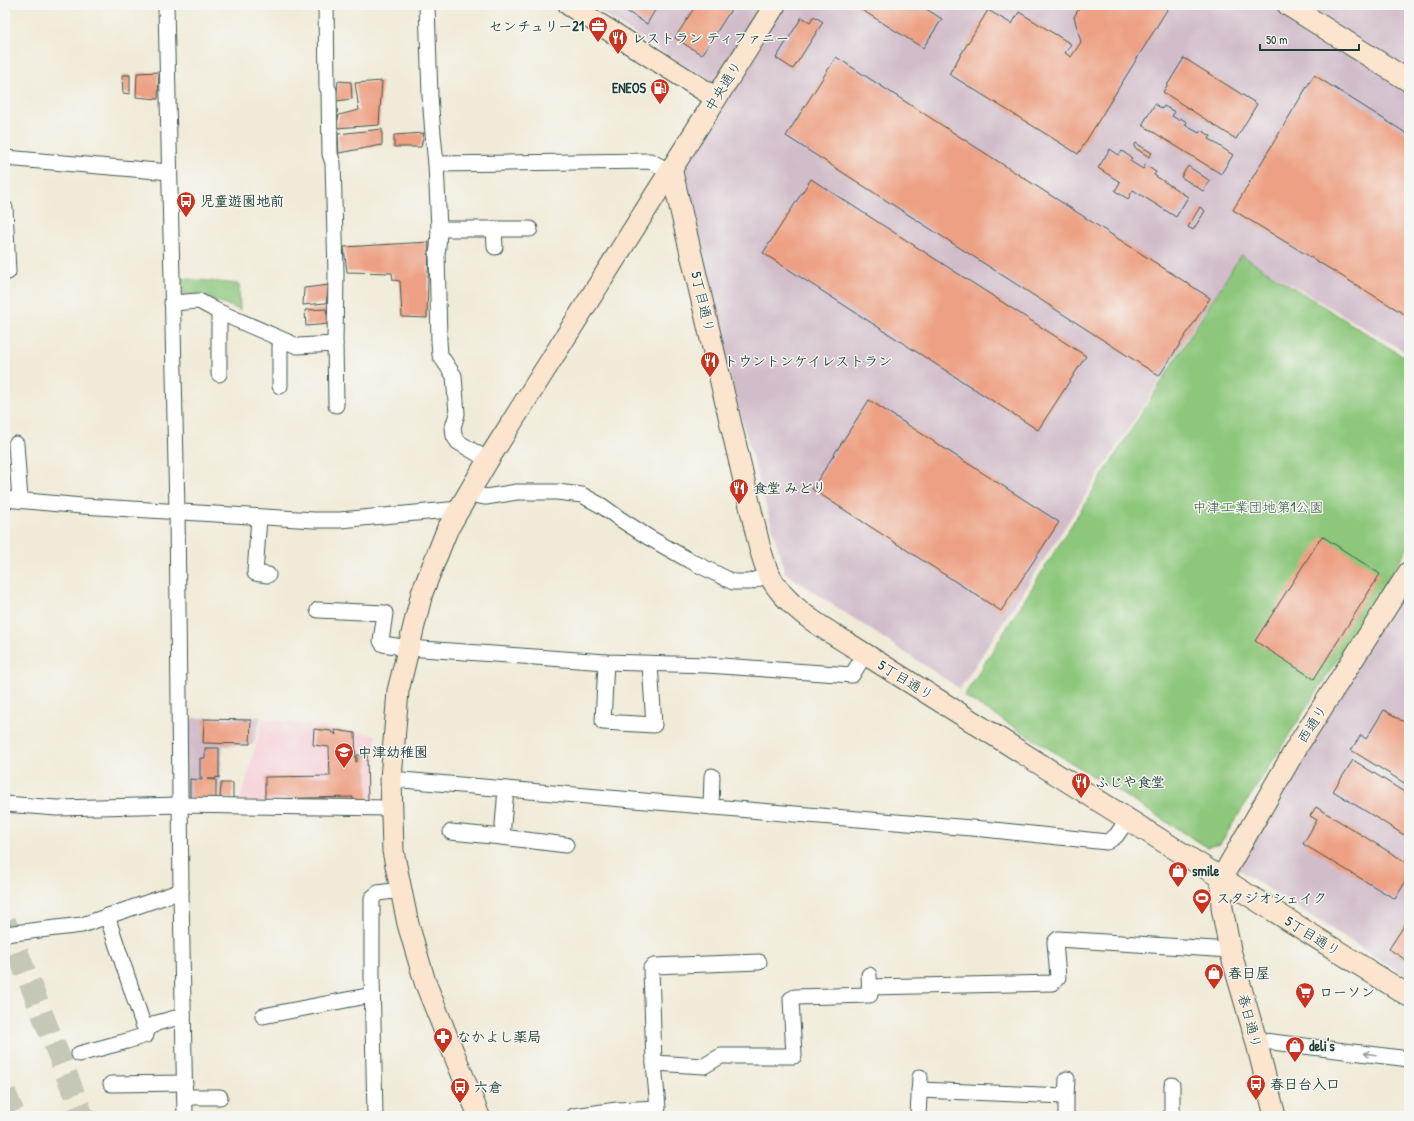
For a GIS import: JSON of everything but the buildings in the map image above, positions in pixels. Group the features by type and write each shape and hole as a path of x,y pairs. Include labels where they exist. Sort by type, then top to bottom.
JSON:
{"street":[{"path":"166,5 177,511 185,1116"},
{"path":"326,5 327,87 329,91 330,154 333,163 336,273 336,405"},
{"path":"427,5 430,96 436,164 439,229 437,252 440,355 454,376 457,414 453,427 454,436 458,442 488,460"},
{"path":"568,5 716,98"},
{"name":"中央通り","path":"479,1116 426,982 408,924 393,851 391,779 398,691 422,593 447,530 488,460 670,169 775,5"},
{"path":"1288,5 1409,81"},
{"path":"5,158 169,172"},
{"path":"436,164 650,161 670,169"},
{"name":"5丁目通り","path":"670,169 760,549 769,574 788,601 811,619 865,654 1409,996"},
{"path":"5,208 8,272"},
{"path":"439,229 530,229"},
{"path":"494,229 495,247"},
{"path":"172,303 198,301 219,312 297,346 335,344"},
{"path":"219,312 219,374"},
{"path":"280,386 280,346 282,340"},
{"path":"16,444 12,500 259,518 340,520 517,492 557,492 582,495 602,506 648,537 732,582 750,582 769,574"},
{"path":"259,518 255,574 268,575"},
{"name":"西通り","path":"1221,879 1298,745 1409,572"},
{"path":"318,610 385,613 380,641 383,644 408,648 606,662 752,668 852,675 865,654"},
{"path":"606,662 603,722 654,725 650,664"},
{"path":"711,807 712,776"},
{"path":"391,779 711,807 752,804 1107,842 1116,836 1128,819"},
{"path":"502,837 506,789"},
{"path":"5,804 58,808 181,805 392,808"},
{"path":"459,837 502,837 558,848"},
{"name":"春日通り","path":"1221,879 1222,908 1230,950 1256,1040 1275,1116"},
{"path":"375,1116 372,995 372,898 378,893 401,890"},
{"path":"5,934 82,925 181,891"},
{"path":"107,916 143,1024 147,1030"},
{"path":"654,1063 704,1066 721,1056 794,1056 791,999 795,997 870,995 869,981 1053,983 1058,978 1055,942 1058,939 1230,950"},
{"path":"574,1116 618,1110 658,1112 654,1063 650,968 654,966 759,963"},
{"path":"270,1011 319,1000 372,995"},
{"path":"79,1054 128,1047 146,1035 147,1030 157,1023 183,1016"},
{"path":"1256,1040 1409,1059"},
{"path":"1066,1116 1068,1079"},
{"path":"111,1084 185,1090 220,1097"},
{"path":"918,1116 919,1084 1066,1096"},
{"path":"1172,1085 1172,1116"}],"shaded area":[{"path":"590,5 1409,5 1409,354 1241,255 960,689 785,573 671,168 721,90"},
{"path":"1409,576 1409,978 1229,864"},
{"path":"261,717 253,745 223,746 218,802 185,798 185,718"},
{"path":"263,718 376,735 374,803 240,802"}],"green space":[{"name":"中津工業団地第1公園","path":"1241,255 1409,360 1409,546 1220,844 1207,847 964,696"},
{"path":"177,278 239,284 240,310 200,294 178,294"}],"tunnel":[{"path":"5,921 83,1116"},
{"path":"5,1092 15,1116"}],"place":[{"name":"センチュリー21","path":"598,43"},
{"name":"レストラン ティファニー","path":"618,55"},
{"name":"ENEOS","path":"660,105"},
{"name":"児童遊園地前","path":"186,218"},
{"name":"トウントンケイレストラン","path":"710,378"},
{"name":"食堂 みどり","path":"739,505"},
{"name":"中津幼稚園","path":"344,769"},
{"name":"ふじや食堂","path":"1081,799"},
{"name":"smile","path":"1178,888"},
{"name":"スタジオシェイク","path":"1202,915"},
{"name":"春日屋","path":"1214,990"},
{"name":"ローソン","path":"1305,1009"},
{"name":"なかよし薬局","path":"443,1054"},
{"name":"deli's","path":"1295,1063"},
{"name":"春日台入口","path":"1256,1101"},
{"name":"六倉","path":"460,1104"}]}
